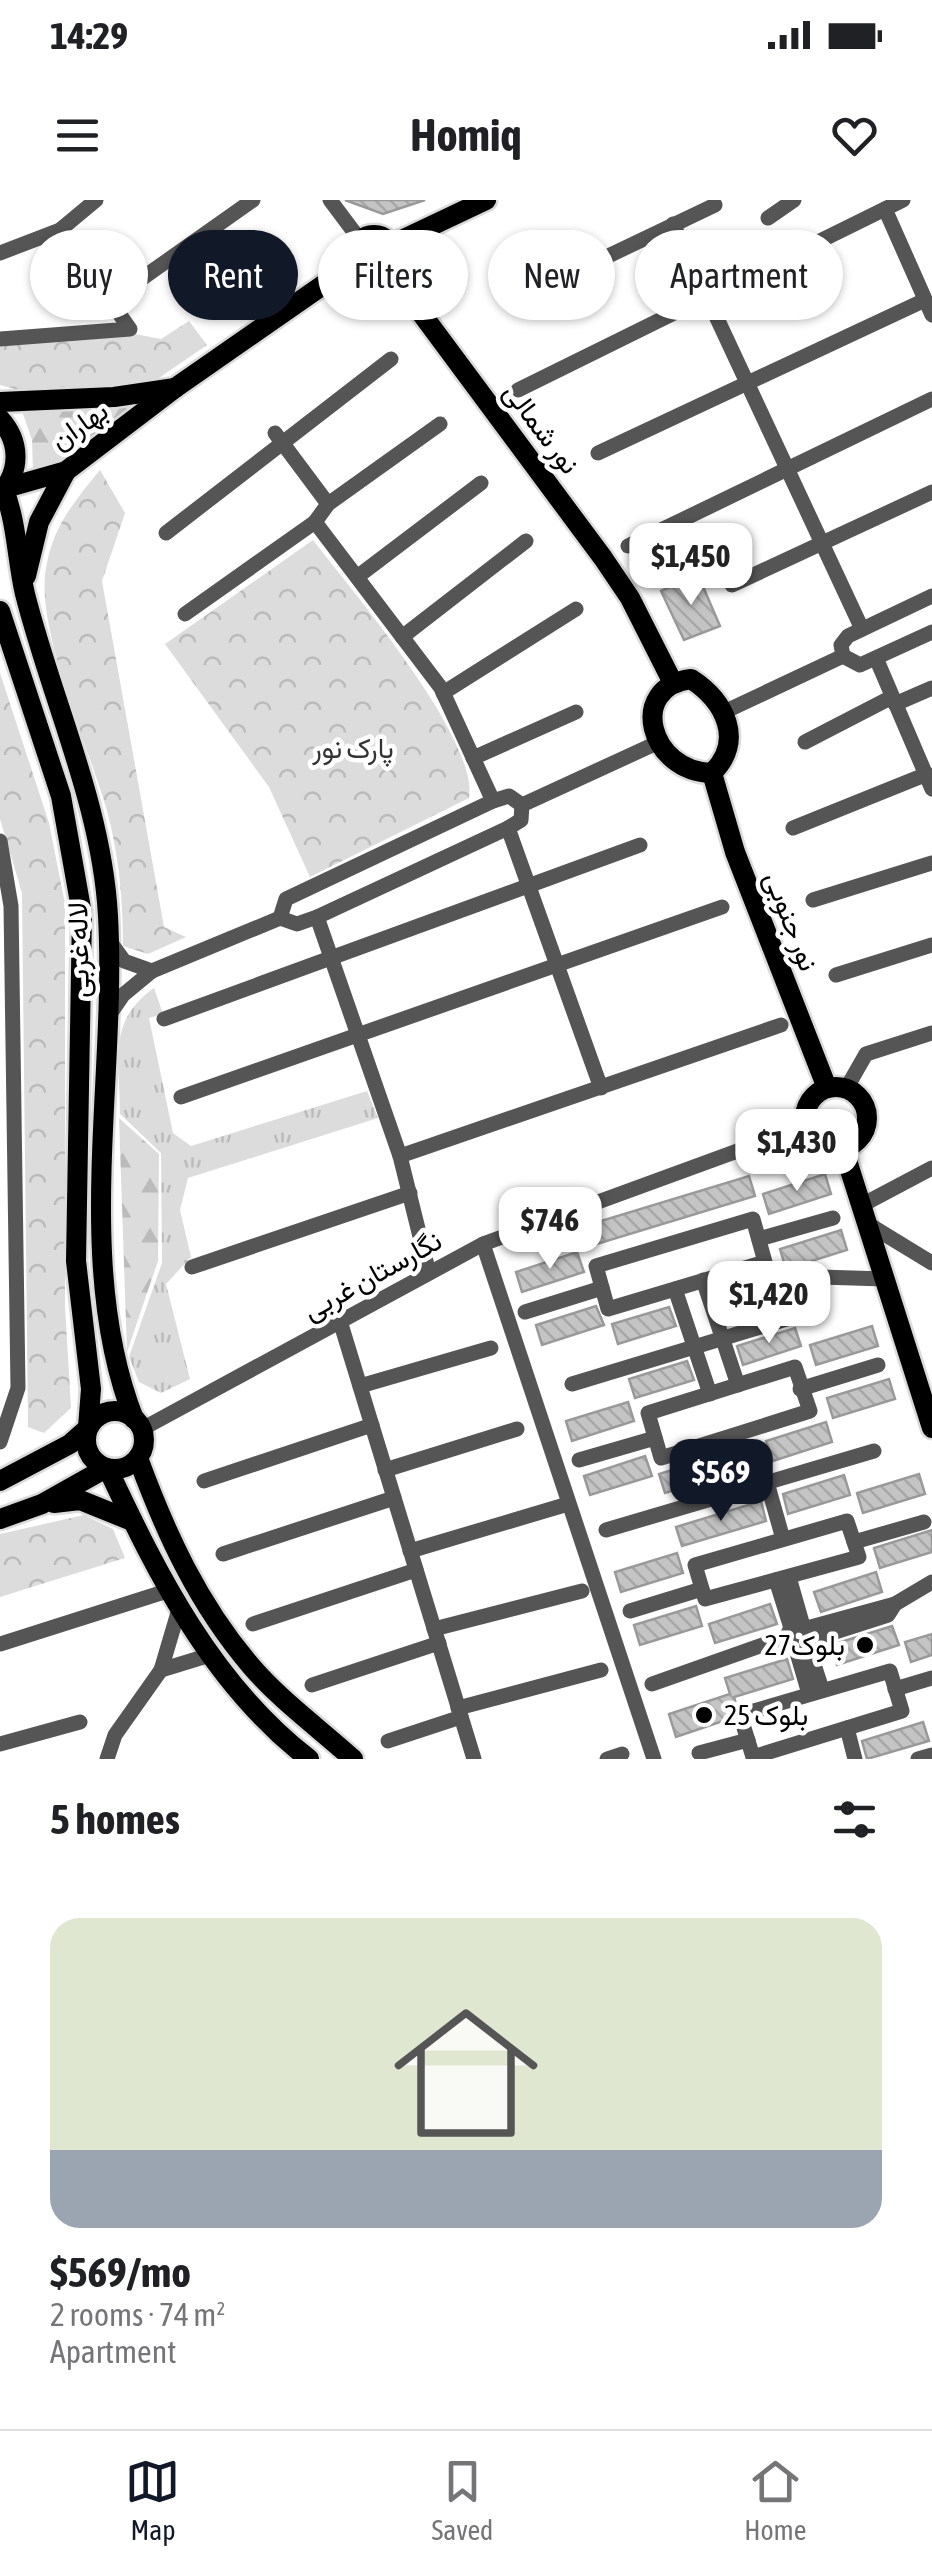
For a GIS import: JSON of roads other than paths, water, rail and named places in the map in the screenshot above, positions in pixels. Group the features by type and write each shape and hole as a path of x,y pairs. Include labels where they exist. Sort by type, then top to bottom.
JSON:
{"main road":[{"path":"424,230 486,200"},
{"name":"بهاران","path":"3,491 66,471 318,289"},
{"name":"نور شمالی","path":"426,320 603,558 630,598 672,681"},
{"name":"بهاران","path":"0,402 114,396 176,388"},
{"path":"0,418 13,437 16,454 3,491"},
{"path":"25,592 39,522 66,471"},
{"name":"لاله غربی","path":"3,491 25,592 100,852 108,939 104,1238 108,1332 116,1372 138,1424"},
{"name":"لاله غربی","path":"0,612 60,796 82,914 76,1261 91,1388 88,1428"},
{"path":"692,679 710,692 724,712 730,738 726,759 712,772 689,772 671,761 659,742 653,721 656,697 672,681 692,679"},
{"name":"نور جنوبی","path":"712,772 735,852 836,1088"},
{"path":"836,1088 861,1100 867,1119 860,1137 844,1148 816,1142 806,1126 806,1107 836,1088"},
{"path":"844,1148 932,1428"},
{"path":"0,1480 70,1444 108,1412 138,1424 144,1444 138,1458 124,1468 107,1468 42,1504 0,1520"},
{"path":"88,1428 91,1458 107,1468 179,1609 210,1655 291,1745 310,1759"},
{"path":"138,1458 166,1536 204,1602 252,1668 353,1759"},
{"path":"42,1504 80,1500 132,1521"}],"street":[{"path":"60,230 96,200"},
{"path":"148,274 253,200"},
{"path":"330,200 352,230"},
{"path":"768,218 794,200"},
{"path":"842,230 904,200"},
{"path":"615,252 715,205"},
{"path":"598,454 746,381 929,307 884,209"},
{"path":"673,224 676,230"},
{"path":"0,253 30,242"},
{"path":"915,277 932,269"},
{"path":"0,339 130,328 124,320"},
{"path":"518,390 660,320"},
{"path":"718,320 862,629"},
{"path":"166,534 279,438 392,358"},
{"path":"628,546 932,399"},
{"path":"185,614 315,522 328,504 440,424"},
{"path":"279,438 328,504"},
{"path":"357,577 481,483"},
{"path":"732,585 932,492"},
{"path":"315,522 443,693 493,801"},
{"path":"402,637 526,541"},
{"path":"842,656 841,645 862,629 932,596"},
{"path":"443,693 576,609"},
{"path":"842,656 860,665 932,632"},
{"path":"724,712 842,656"},
{"path":"793,828 930,784 876,658"},
{"path":"805,742 893,700 932,688"},
{"path":"473,758 576,712"},
{"path":"522,805 659,742"},
{"path":"280,918 286,899 493,801 509,796 522,805"},
{"path":"106,1021 123,995 152,971 280,918 296,924 317,917 508,828 520,820 522,805"},
{"path":"508,828 601,1088"},
{"path":"0,843 11,906 6,1013 18,1388 0,1442"},
{"path":"164,1020 640,845"},
{"path":"813,900 932,862"},
{"path":"180,1097 722,907"},
{"path":"317,917 400,1156 429,1273"},
{"path":"108,939 124,961 152,971"},
{"path":"836,975 932,945"},
{"path":"400,1156 781,1026"},
{"path":"836,1088 866,1054 932,1033"},
{"name":"نگارستان غربی","path":"138,1424 482,1244 806,1126"},
{"path":"930,1260 865,1214 932,1168"},
{"path":"192,1267 410,1193"},
{"path":"753,1218 766,1262 703,1280 608,1309 596,1266 753,1218"},
{"path":"759,1239 833,1218"},
{"path":"482,1244 654,1759"},
{"path":"572,1384 793,1317 796,1294 820,1277 885,1280"},
{"path":"703,1280 738,1385"},
{"path":"524,1312 602,1288"},
{"path":"675,1289 710,1394"},
{"path":"340,1321 474,1759"},
{"path":"360,1386 492,1348"},
{"path":"800,1389 878,1365"},
{"path":"796,1367 800,1389 810,1411 662,1458 648,1413 796,1367"},
{"path":"204,1481 372,1425"},
{"path":"386,1470 517,1429"},
{"path":"579,1460 655,1438"},
{"path":"757,1447 783,1540"},
{"path":"606,1530 874,1451"},
{"path":"223,1554 394,1498"},
{"path":"410,1551 568,1504"},
{"path":"846,1521 854,1542 858,1557 704,1600 695,1565 846,1521"},
{"path":"854,1542 924,1522"},
{"path":"252,1624 416,1570"},
{"path":"782,1578 815,1692"},
{"path":"652,1684 894,1604 932,1582"},
{"path":"630,1611 702,1588"},
{"path":"0,1644 167,1591"},
{"path":"312,1685 437,1636 582,1591"},
{"path":"106,1759 115,1734 161,1670 179,1609"},
{"path":"161,1670 210,1655"},
{"path":"388,1741 460,1712 600,1670"},
{"path":"890,1670 895,1688 902,1711 753,1757 740,1715 890,1670"},
{"path":"895,1688 932,1678"},
{"path":"0,1744 80,1722"},
{"path":"847,1728 856,1759"},
{"path":"699,1753 748,1740"},
{"path":"918,1759 932,1755"}],"place":[{"name":"بلوک27","path":"865,1645"},
{"name":"بلوک 25","path":"704,1715"}],"park label":[{"name":"پارک نور","path":"353,748"}]}
